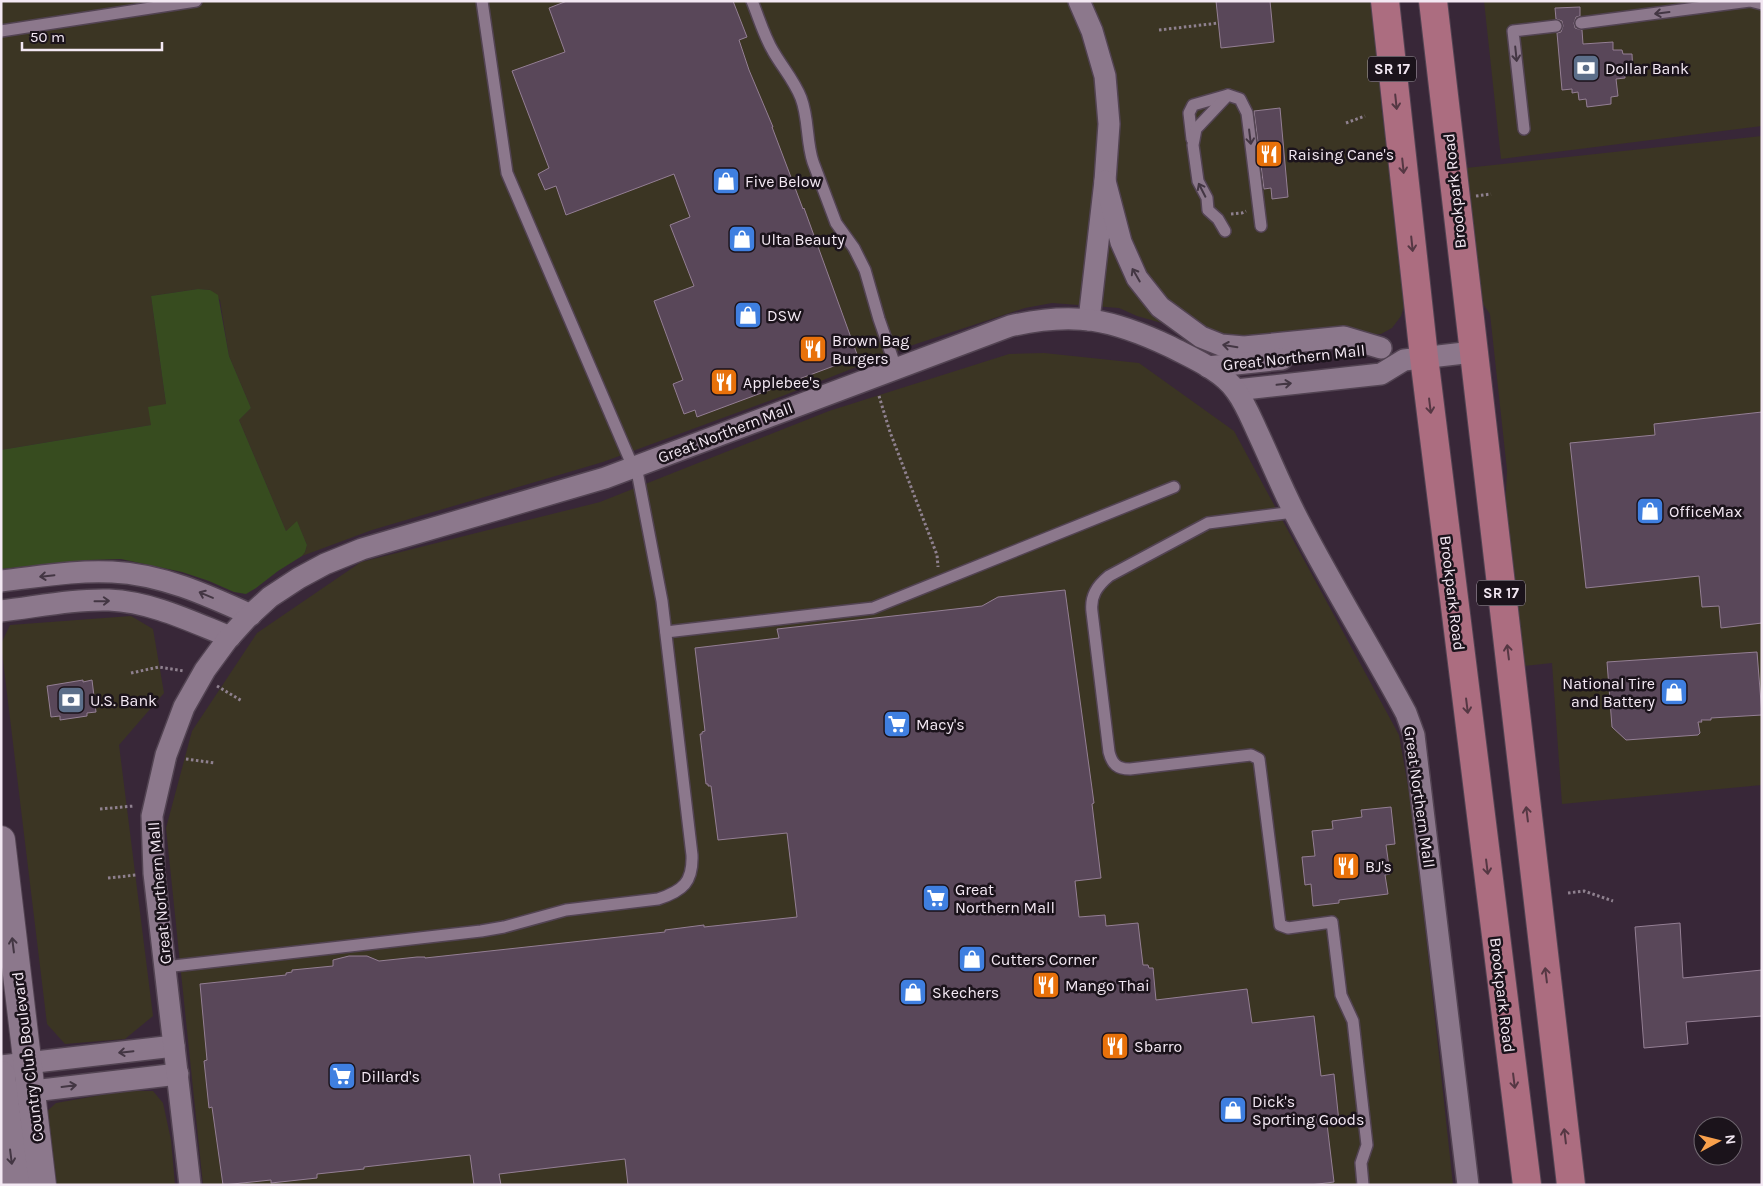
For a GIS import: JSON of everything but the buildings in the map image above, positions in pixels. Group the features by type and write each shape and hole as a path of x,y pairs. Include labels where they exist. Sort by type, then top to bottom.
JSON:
{"main road":[{"name":"Brookpark Road","path":"1385,1 1414,358 1527,1185"},
{"name":"Brookpark Road","path":"1433,1 1571,1185"}],"street":[{"path":"1079,1 1096,42 1107,88 1109,124 1106,181 1089,320"},
{"name":"Great Northern Mall","path":"1106,181 1117,230 1137,278 1150,296 1166,312 1201,337 1214,343 1233,347 1255,347 1344,337 1414,358"},
{"name":"Great Northern Mall","path":"190,1185 154,873 152,829 154,804 166,755 184,706 204,670 230,637 251,615 270,598 299,578 325,564 362,549 393,538 590,482 1010,326 1050,319 1089,320 1118,325 1138,332 1184,353 1208,367 1236,390 1251,417 1294,512 1398,699 1414,735 1468,1185"},
{"name":"Great Northern Mall","path":"1208,367 1381,348"},
{"name":"Great Northern Mall","path":"1236,390 1381,374 1414,358 1473,352"},
{"path":"1,582 84,573 123,573 156,579 186,588 251,615"},
{"path":"1,611 89,601 124,602 168,612 230,637"},
{"name":"Country Club Boulevard","path":"1,840 14,1065 30,1091 42,1185"},
{"path":"14,1065 174,1046"},
{"path":"2,1085 30,1091 178,1074"},
{"name":"Country Club Boulevard","path":"2,1085 15,1185"}],"lane":[{"path":"1,32 196,1"},
{"path":"165,967 495,929 566,910 658,899 678,891 691,875 692,855 662,601 634,466 507,173 482,1"},
{"path":"752,1 773,51 793,80 800,96 808,126 809,146 813,162 836,223 854,248 865,270 896,368"},
{"path":"1581,23 1750,1 1762,4"},
{"path":"1524,129 1514,31 1556,26"},
{"path":"1193,146 1196,129 1228,95"},
{"path":"1225,231 1218,219 1208,210 1206,198 1198,181 1189,113 1194,104 1228,95 1240,99 1247,113 1261,226"},
{"path":"666,632 866,610 1174,487"},
{"path":"1294,512 1208,523 1109,576 1098,586 1094,593 1092,612 1109,752 1114,764 1118,768 1130,770 1252,755 1257,757 1260,762 1280,925 1288,928 1332,922 1340,995 1352,1021 1357,1057 1367,1145 1361,1163 1363,1185"}],"path":[{"path":"1159,30 1219,23"},
{"path":"1346,123 1365,116"},
{"path":"1225,215 1242,213 1248,209 1249,205"},
{"path":"872,377 890,432 936,555 937,565 943,580"},
{"path":"166,755 215,763"},
{"path":"100,809 154,804"},
{"path":"108,878 154,873"},
{"path":"1568,893 1584,891 1613,901"}],"shaded area":[{"path":"1,1 1378,1 1381,105 1406,294 1405,303 1401,316 1392,328 1381,334 1251,343 1158,322 1119,308 1052,303 1025,308 910,346 785,395 603,462 372,530 302,556 307,545 297,522 286,531 239,420 251,408 229,356 220,300 210,290 198,289 151,296 166,404 151,425 1,450"},
{"path":"1484,1 1762,1 1762,126 1501,159"},
{"path":"1762,136 1762,785 1562,804 1552,663 1523,666 1505,513 1507,470 1490,314 1483,304 1479,290 1466,168"},
{"path":"1044,353 1139,363 1234,431 1399,735 1413,815 1453,1185 203,1185 166,828 192,731 257,633 361,562 600,502 829,411 1009,354"},
{"path":"131,616 153,629 164,693 119,745 153,1016 125,1039 65,1044 47,1024 1,644 10,625"},
{"path":"124,1091 153,1091 163,1103 171,1140 175,1185 49,1185 43,1115 56,1103"}],"green space":[{"path":"198,289 210,290 218,295 229,356 251,408 239,420 286,531 297,521 307,545 305,552 302,556 246,594 234,592 182,572 121,559 89,560 1,569 1,450 151,425 148,407 166,404 151,296"}],"place":[{"name":"Dollar Bank","path":"1586,68"},
{"name":"Raising Cane's","path":"1269,154"},
{"name":"Five Below","path":"726,181"},
{"name":"Ulta Beauty","path":"742,239"},
{"name":"DSW","path":"748,315"},
{"name":"Brown Bag Burgers","path":"813,349"},
{"name":"Applebee's","path":"724,382"},
{"name":"OfficeMax","path":"1650,511"},
{"name":"National Tire and Battery","path":"1674,692"},
{"name":"U.S. Bank","path":"71,700"},
{"name":"Macy's","path":"897,724"},
{"name":"BJ's","path":"1346,866"},
{"name":"Great Northern Mall","path":"936,898"},
{"name":"Cutters Corner","path":"972,959"},
{"name":"Mango Thai","path":"1046,985"},
{"name":"Skechers","path":"913,992"},
{"name":"Sbarro","path":"1115,1046"},
{"name":"Dillard's","path":"342,1076"},
{"name":"Dick's Sporting Goods","path":"1233,1110"}]}
